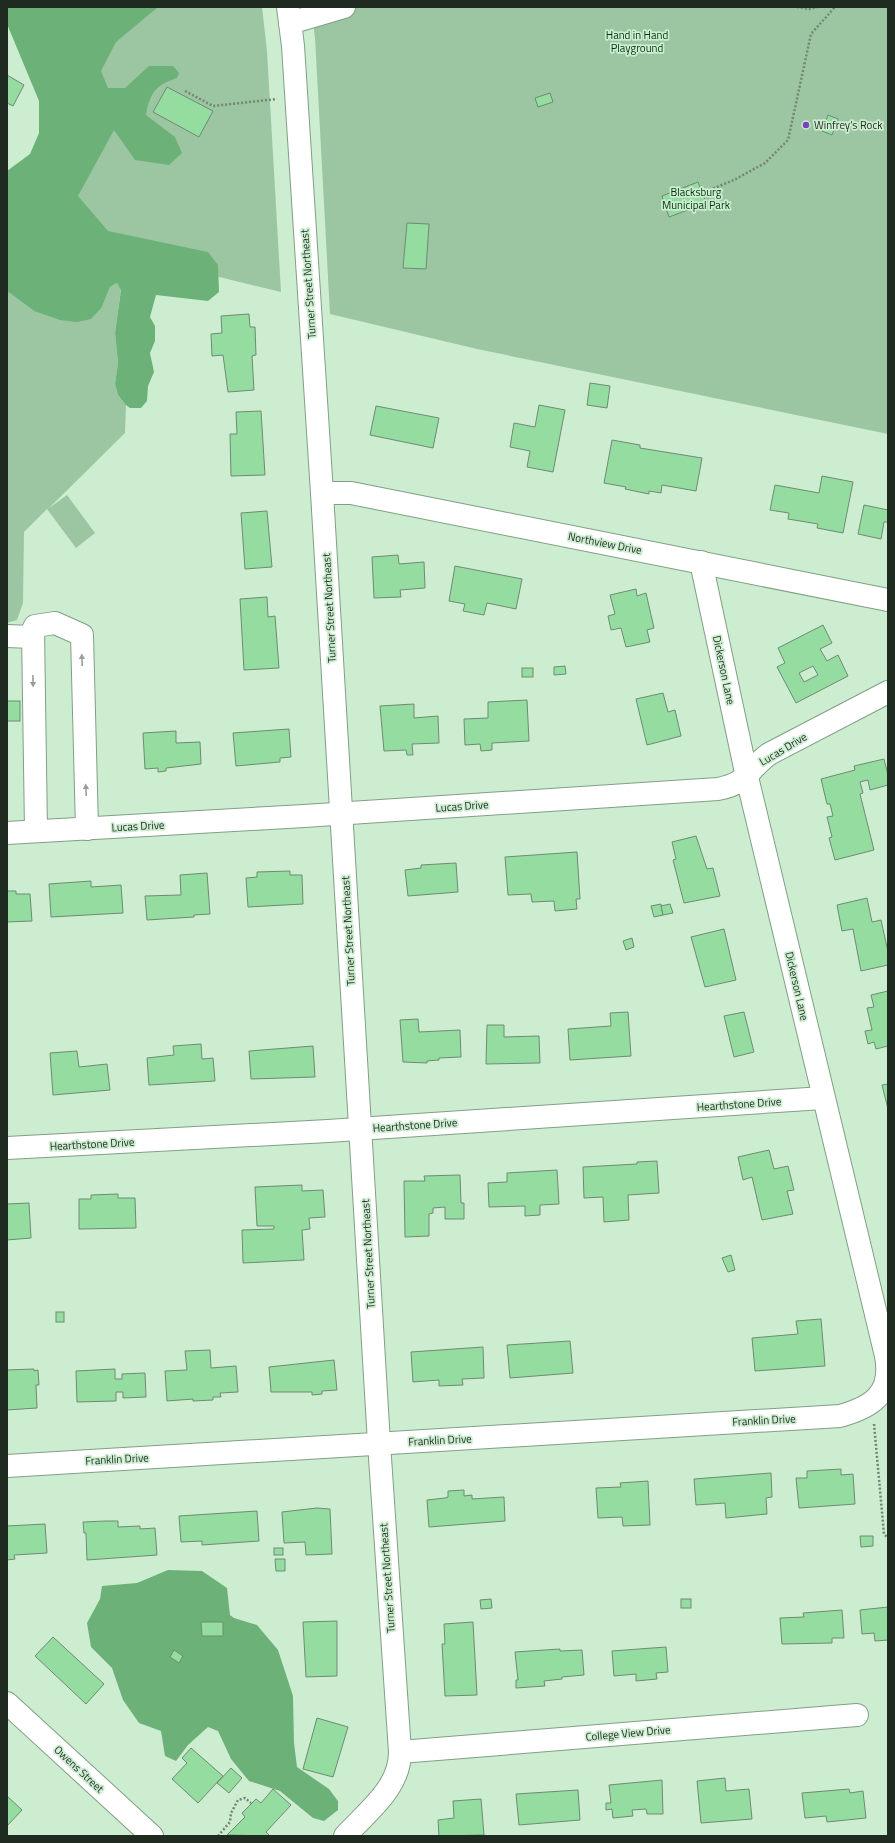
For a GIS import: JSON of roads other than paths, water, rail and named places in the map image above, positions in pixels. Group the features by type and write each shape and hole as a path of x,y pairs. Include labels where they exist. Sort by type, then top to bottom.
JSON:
{"street":[{"path":"289,15 344,7"},
{"name":"Turner Street Northeast","path":"289,15 293,46 322,493 379,1443 400,1752 398,1770 388,1790 345,1836"},
{"name":"Northview Drive","path":"322,493 351,493 888,600"},
{"name":"Dickerson Lane","path":"701,562 747,777 887,1363 884,1388 871,1404"},
{"path":"36,831 32,637 35,626 55,623 82,635 87,828"},
{"path":"7,636 32,637"},
{"name":"Lucas Drive","path":"7,833 341,814 718,789 734,785 747,777 759,761 769,754 888,692"},
{"name":"Hearthstone Drive","path":"7,1148 360,1129 823,1098"},
{"name":"Franklin Drive","path":"7,1466 840,1416 871,1404"},
{"name":"Owens Street","path":"7,1703 152,1836"},
{"name":"College View Drive","path":"400,1752 857,1715"}],"place":[{"name":"Winfrey’s Rock","path":"806,125"}],"park label":[{"name":"Hand in Hand Playground","path":"637,41"},
{"name":"Blacksburg Municipal Park","path":"696,198"}]}
